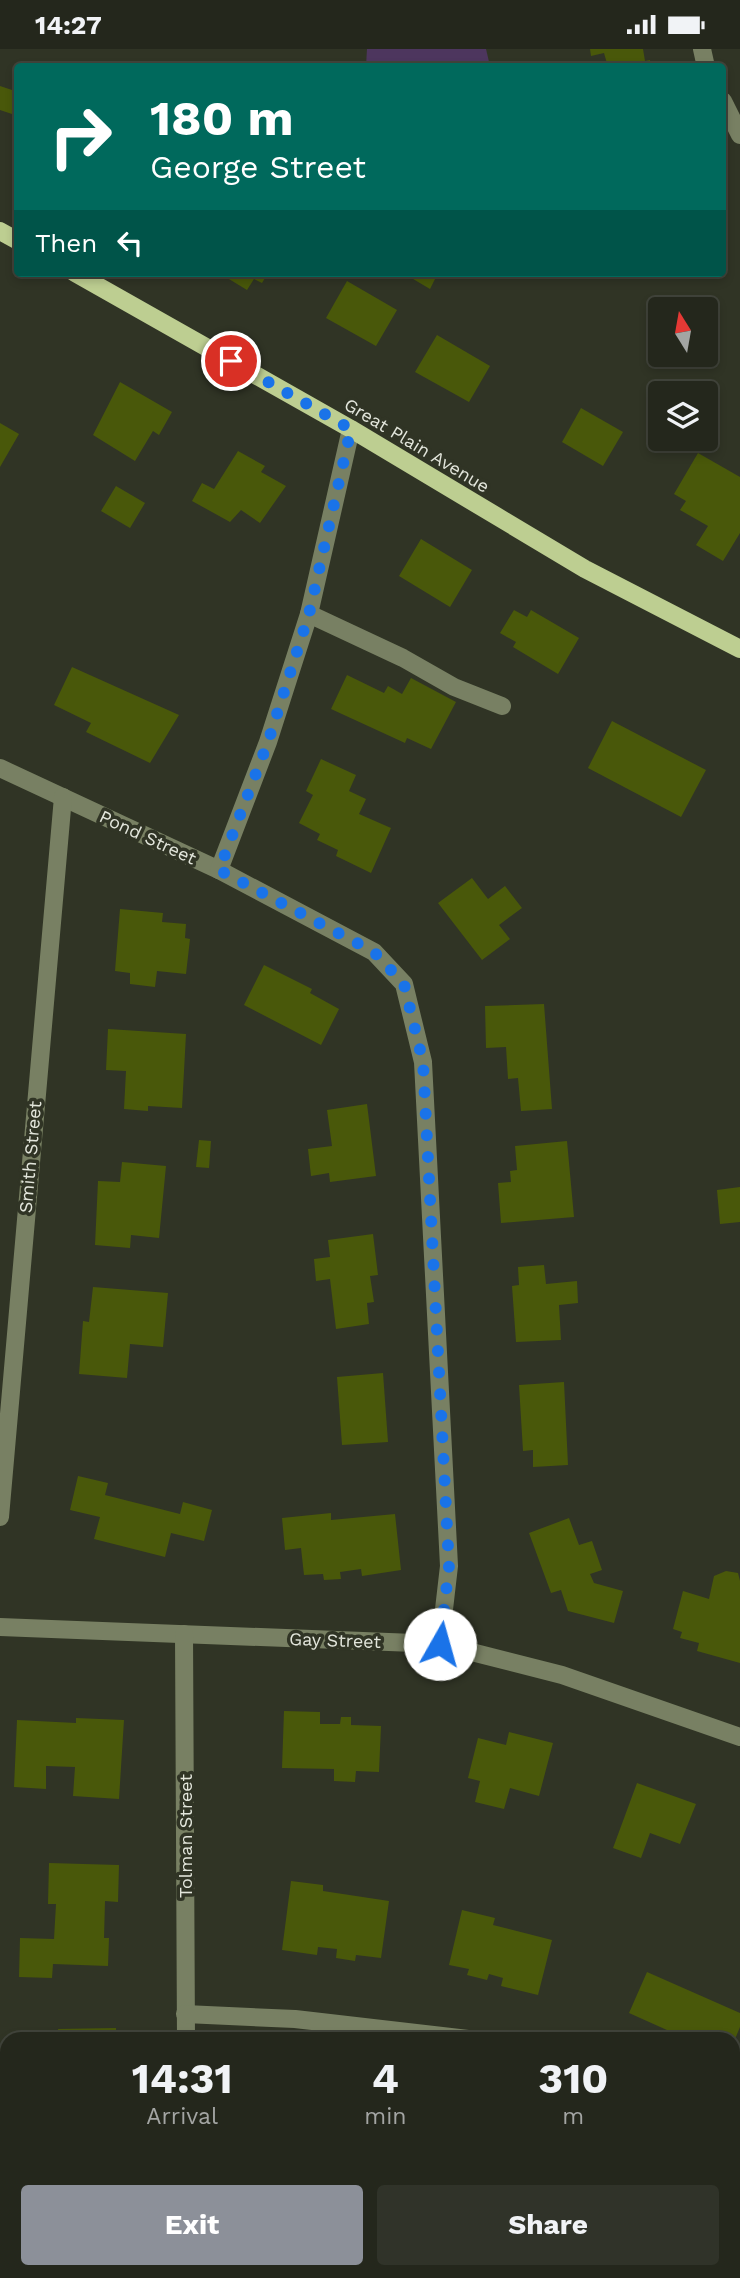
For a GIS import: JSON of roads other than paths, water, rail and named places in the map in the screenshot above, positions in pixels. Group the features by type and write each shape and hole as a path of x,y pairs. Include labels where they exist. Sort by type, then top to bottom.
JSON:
{"main road":[{"name":"Great Plain Avenue","path":"82,277 351,429 585,569 740,649"}],"street":[{"path":"726,106 740,135"},
{"path":"219,870 268,742 309,614 351,429"},
{"path":"309,614 403,658 453,687 502,706"},
{"name":"Pond Street","path":"0,768 219,870 374,952 404,984 423,1062 449,1566 440,1644"},
{"name":"Smith Street","path":"0,1517 63,797"},
{"name":"Gay Street","path":"0,1626 440,1644 562,1675 740,1737"},
{"name":"Tolman Street","path":"184,1634 186,2032"},
{"path":"185,2014 295,2019 407,2032"}]}
